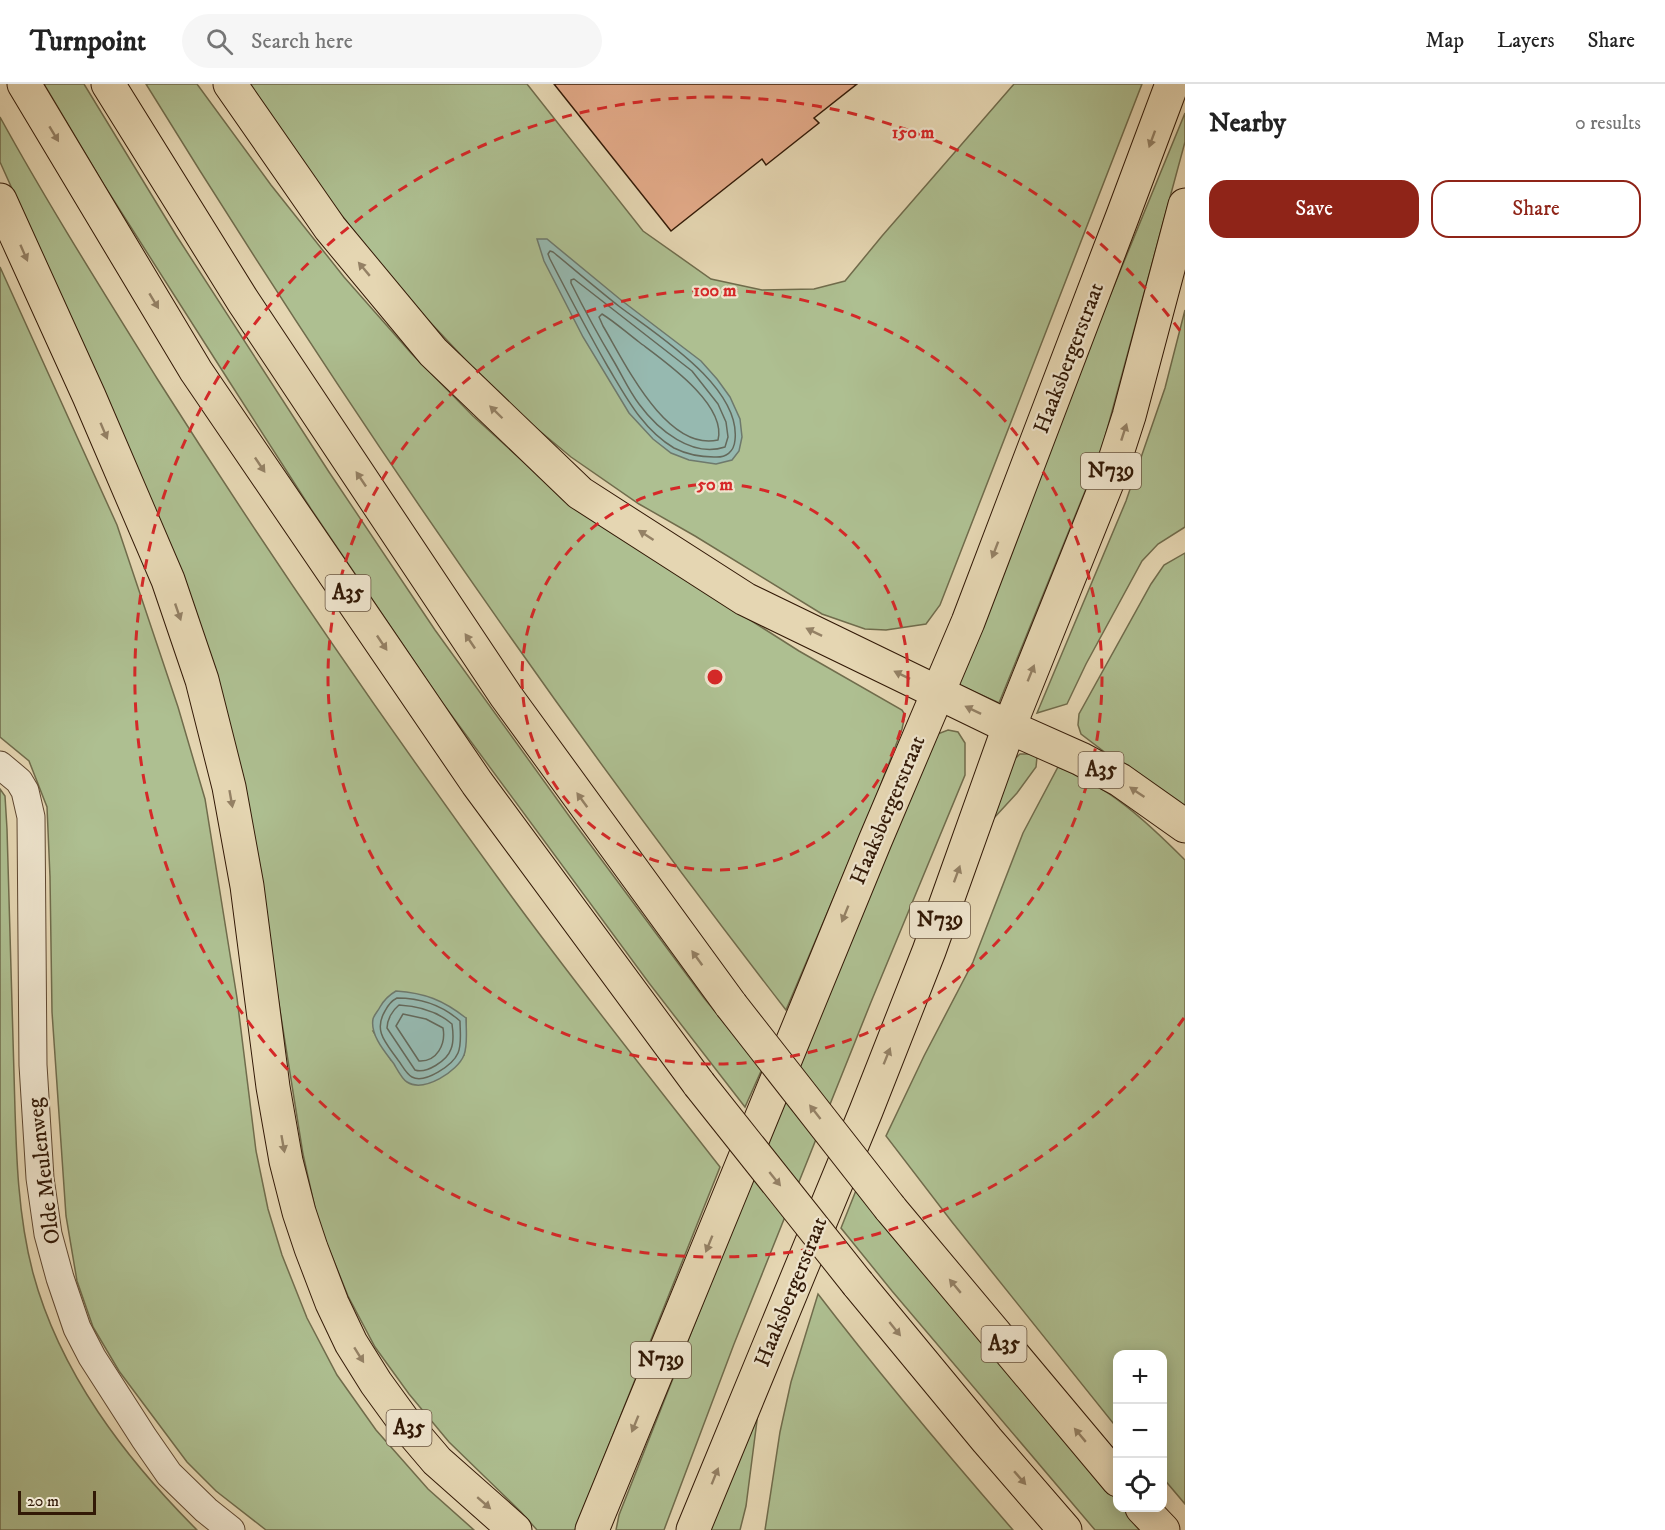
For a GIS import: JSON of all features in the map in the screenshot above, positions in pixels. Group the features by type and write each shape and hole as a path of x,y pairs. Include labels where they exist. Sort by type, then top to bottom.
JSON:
{"main road":[{"name":"A35","path":"24,84 196,371 477,783 699,1084 858,1284 1065,1530"},
{"name":"A35","path":"108,84 243,301 507,696 731,1005 890,1208 1113,1474"},
{"name":"A35","path":"230,84 330,228 433,352 580,493 745,598 1009,727 1081,759 1120,780 1185,826"},
{"name":"Haaksbergerstraat","path":"592,1530 870,851 976,601 1172,84"},
{"name":"A35","path":"0,200 89,396 168,580 202,680 229,787 247,886 273,1087 286,1161 311,1248 332,1303 351,1343 395,1409 437,1461 515,1530"},
{"name":"Haaksbergerstraat","path":"693,1530 866,1111 929,951 1009,727 1109,478 1129,416 1185,205"},
{"path":"1146,1512 1163,1530"}],"street":[{"name":"Olde Meulenweg","path":"0,765 19,781 25,791 31,817 33,1065 39,1166 48,1234 60,1278 77,1328 92,1357 144,1438 170,1474 206,1510 231,1530"}],"green space":[{"path":"44,84 84,84 176,235 329,472 435,630 704,998 762,1069 745,1107 649,983 441,701 311,509 104,185"},
{"path":"146,84 197,84 271,185 344,277 411,353 473,416 577,510 799,651 902,710 905,715 902,729 873,805 786,1010 617,785 454,556 297,322"},
{"path":"243,84 527,84 643,231 711,279 762,290 814,289 845,281 1014,84 1142,84 940,605 926,624 886,630 865,629 822,614 639,504 571,457 506,403 428,320 372,254"},
{"path":"1185,113 1185,142 1101,452 999,703 955,683 1054,432"},
{"path":"0,117 57,216 158,380 329,640 535,928 720,1167 575,1530 537,1530 449,1442 409,1394 375,1347 348,1296 318,1222 303,1154 265,917 91,364 0,162","holes":["466,1018 464,1055 391,1060 373,1031"]},
{"path":"0,267 117,525 178,707 205,799 237,998 256,1151 268,1209 282,1255 307,1318 337,1375 376,1430 428,1489 474,1530 266,1530 216,1491 187,1462 119,1371 93,1327 77,1281 66,1216 52,1012 47,807 29,761 0,737"},
{"path":"1185,310 1185,527 1158,544 1142,561 1067,704 1037,713 1126,501 1165,388"},
{"path":"1185,553 1185,817 1081,734 1078,725 1079,714 1151,584 1164,565"},
{"path":"948,730 958,732 965,743 965,775 734,1344 664,1530 616,1530 619,1515 725,1247 935,735"},
{"path":"1020,754 1031,754 1037,757 1036,767 1017,793 982,831 1009,764"},
{"path":"1058,767 1094,784 1126,806 1185,860 1185,1504 1167,1483 1167,1350 1113,1350 1113,1423 886,1136 973,962 1023,833"},
{"path":"0,789 5,796 7,829 18,1174 23,1224 33,1273 60,1345 98,1412 145,1474 197,1530 0,1530"},
{"path":"857,1188 1113,1494 1113,1512 1129,1512 1145,1530 1095,1530 841,1228"},
{"path":"818,1294 914,1414 1013,1530 765,1530 780,1432 791,1382"},
{"path":"763,1374 746,1506 740,1530 705,1530"}],"water":[{"path":"537,239 547,239 621,300 701,361 717,379 730,397 740,419 742,437 739,451 732,460 716,464 689,460 671,453 653,439 629,413 583,337 544,261"},
{"path":"396,991 433,998 466,1018 465,1051 461,1061 440,1079 431,1083 414,1085 405,1081 376,1037 374,1018 385,1000"}],"building":[{"path":"554,84 857,84 814,118 819,123 766,165 762,159 671,231"}]}
